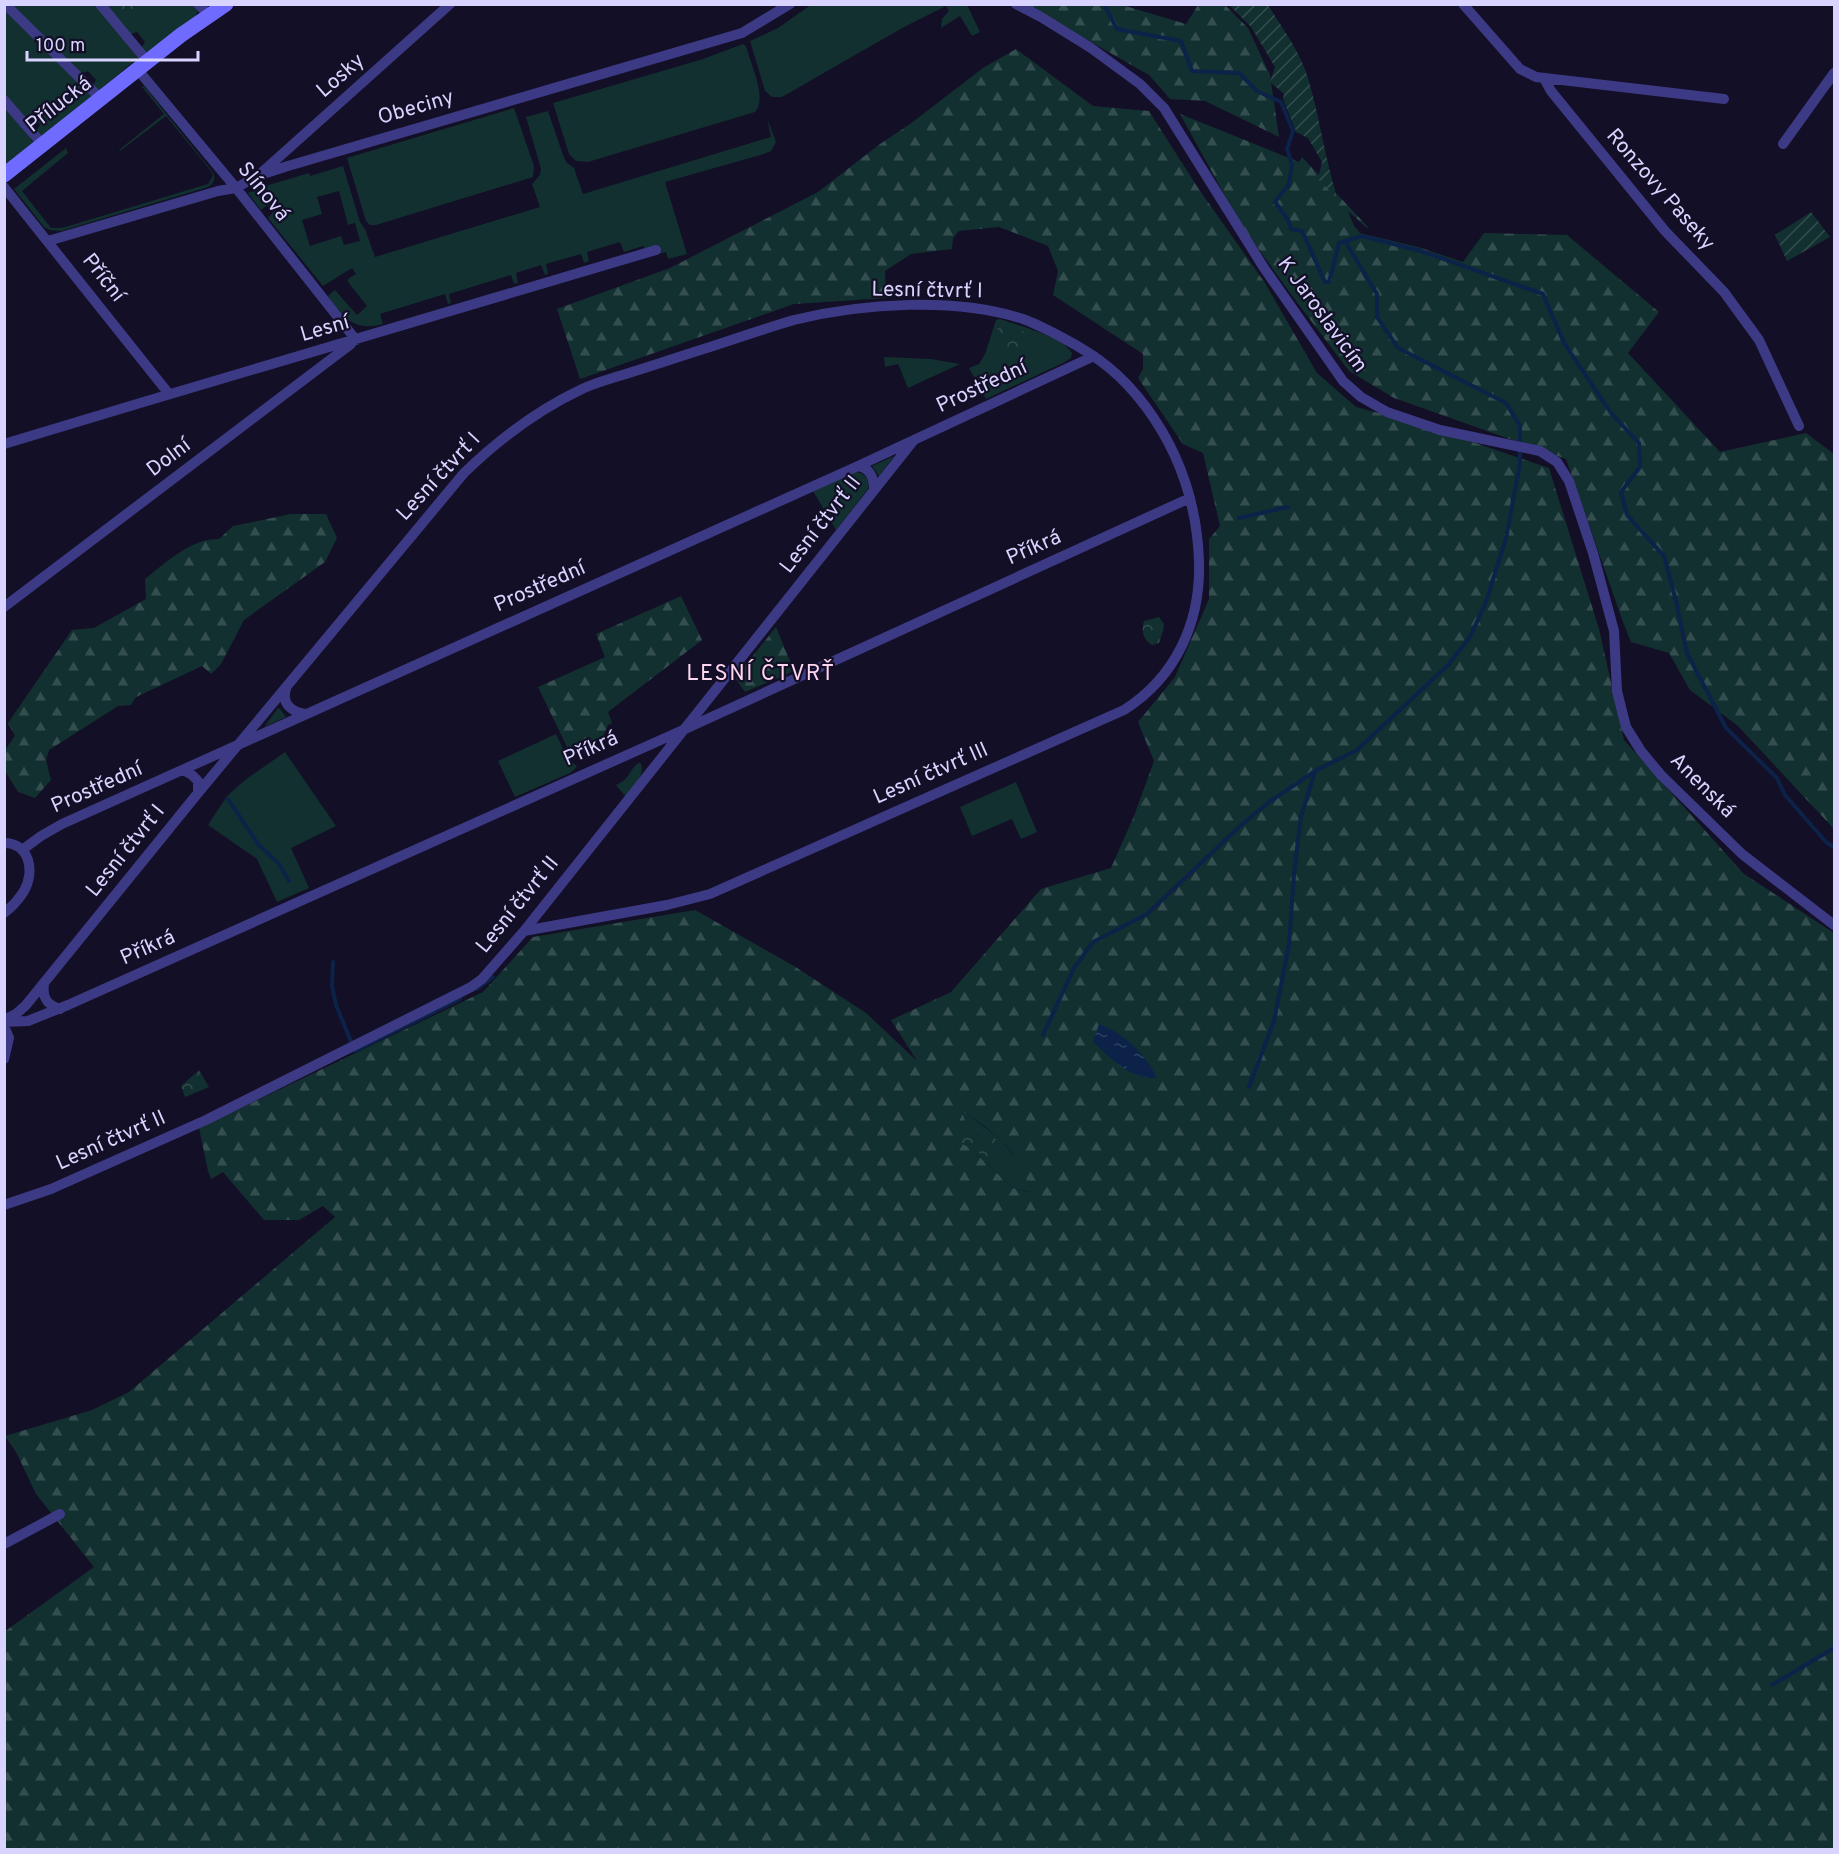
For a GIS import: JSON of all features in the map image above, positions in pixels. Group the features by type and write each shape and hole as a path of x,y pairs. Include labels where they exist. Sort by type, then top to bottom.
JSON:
{"street":[{"path":"5,4 101,99"},
{"name":"Slínová","path":"100,4 143,66 356,340"},
{"name":"Přílucká","path":"4,175 143,66 203,10 226,4"},
{"name":"Losky","path":"257,176 450,4"},
{"name":"Obeciny","path":"48,241 218,191 236,188 257,176 742,33 790,4"},
{"name":"K Jaroslavicím","path":"1016,4 1091,48 1140,84 1164,108 1263,268 1343,381 1361,397 1387,412 1440,430 1540,451 1557,462 1569,481 1593,553 1614,631"},
{"path":"1463,4 1526,74 1545,80 1724,99"},
{"path":"1783,144 1834,73"},
{"name":"Ronzovy Paseky","path":"1545,80 1551,92 1665,231 1724,292 1760,340 1799,426"},
{"path":"4,99 43,145"},
{"name":"Příční","path":"4,188 169,394"},
{"name":"Lesní","path":"4,444 656,250"},
{"name":"Lesní čtvrť I","path":"4,1023 26,1005 44,984 198,793 464,473 520,425 582,389 794,320 881,307 950,306 995,312 1036,324 1103,361 1127,383 1155,420 1176,457 1190,498"},
{"name":"Dolní","path":"4,606 356,340"},
{"name":"Prostřední","path":"22,850 62,824 858,466 1094,356"},
{"name":"Lesní čtvrť II","path":"4,1205 51,1190 196,1124 471,987 482,979 524,931 914,440"},
{"path":"858,466 867,469 874,489"},
{"name":"Příkrá","path":"4,1023 28,1021 60,1008 683,730 1190,498"},
{"name":"Lesní čtvrť III","path":"524,931 667,905 710,894 1124,710 1135,703 1151,690 1173,663 1183,645 1195,612 1199,567 1195,522 1190,498"},
{"name":"Anenská","path":"1614,631 1617,691 1626,727 1641,751 1661,775 1742,854 1834,925"},
{"path":"287,687 284,696 287,706 297,713 306,714"},
{"path":"183,770 198,781 198,793"},
{"path":"4,843 15,844 22,850 28,859 29,877 24,891 4,913"},
{"path":"44,984 44,998 48,1003 60,1008"},
{"path":"4,1023 9,1038 4,1059"},
{"path":"4,1544 60,1514"}],"green space":[{"path":"812,4 967,5 980,32 972,36 960,16 941,28 942,19 949,11 946,6 904,27 782,97 772,97 765,91 750,41 778,28"},
{"path":"9,5 97,5 138,58 98,91 93,85 96,80 88,71 80,75"},
{"path":"104,5 192,5 198,11 195,17 147,54 141,48 145,42 137,32 131,34"},
{"path":"115,5 137,5 144,13 131,23"},
{"path":"1026,5 1122,5 1186,24 1198,5 1225,5 1248,28 1270,75 1279,137 1205,101 1170,99 1149,75"},
{"path":"1229,5 1268,5 1295,49 1308,78 1338,200 1318,179 1322,162 1308,138 1296,132 1283,99 1284,94 1270,82 1275,67 1251,27"},
{"path":"4,7 91,96 89,100 42,136 36,131 40,125 32,115 26,118 23,116 5,95"},
{"path":"743,44 746,46 759,90 759,106 755,112 588,162 576,161 569,154 553,103 703,59"},
{"path":"1016,49 1093,106 1149,111 1198,188 1265,283 1317,373 1356,407 1420,424 1549,468 1599,629 1624,740 1744,874 1834,933 1834,1849 5,1849 4,1632 94,1567 36,1494 16,1452 5,1436 92,1410 129,1392 335,1217 323,1206 299,1220 264,1220 223,1172 211,1179 199,1128 483,992 533,937 695,910 794,966 866,1013 917,1061 891,1020 951,992 1041,889 1111,868 1134,816 1154,761 1138,722 1175,677 1209,599 1209,539 1220,526 1203,453 1183,444 1138,378 1143,369 1143,354 1053,295 1058,271 1048,246 999,227 959,231 953,238 952,249 911,254 885,271 886,298 794,304 580,379 557,309 670,268 818,192 983,68","holes":["962,1111 995,1135 1014,1155 1021,1166 1029,1192 1013,1188 976,1154"]},
{"path":"144,86 212,171 214,178 212,184 61,231 44,227 14,189 66,148 68,153 22,191 51,228 62,228 208,184 213,176 211,171 166,116 119,150 164,114 142,87"},
{"path":"4,103 34,143 4,165"},
{"path":"514,108 534,166 533,177 376,225 370,225 366,221 347,158"},
{"path":"548,111 563,155 566,162 574,168 583,194 771,137 767,118 776,142 771,151 764,154 665,182 687,254 668,259 666,252 652,256 643,246 624,252 620,242 587,252 589,261 584,263 581,254 546,264 548,274 545,275 541,265 516,273 518,283 514,284 511,275 449,294 451,303 448,304 445,294 380,314 383,324 373,326 364,326 350,321 328,296 335,290 357,315 367,306 348,282 348,279 356,274 352,268 323,286 268,218 273,212 267,205 261,210 248,193 309,173 310,176 343,166 360,222 365,229 375,257 540,207 532,184 540,175 541,169 526,117","holes":["339,191 348,225 355,223 360,241 344,245 341,236 310,246 302,220 322,214 317,197"]},
{"path":"1180,114 1299,162 1302,157 1368,227 1348,211 1354,226 1360,233 1418,247 1463,262 1484,233 1567,235 1659,312 1628,353 1720,452 1806,433 1834,454 1834,829 1738,726 1690,690 1669,653 1631,642 1566,459 1394,398 1349,371 1240,223"},
{"path":"1811,212 1830,237 1787,261 1775,235"},
{"path":"1000,319 1049,337 1067,347 1072,353 1071,358 1065,362 986,399 969,368 979,364 985,354 996,320"},
{"path":"1007,325 1024,332 1029,341 1018,350 994,351 992,342 994,334 997,329"},
{"path":"884,357 931,359 960,364 908,388 898,364 885,367"},
{"path":"894,456 879,476 872,466"},
{"path":"856,472 866,478 868,489 836,530 813,491"},
{"path":"291,514 326,514 337,538 325,562 244,620 221,664 211,674 202,666 136,697 131,705 118,706 49,750 46,760 51,780 35,798 18,792 5,771 5,750 15,736 8,723 72,630 94,628 146,599 145,579 189,547 219,539 233,526"},
{"path":"681,596 702,640 608,712 612,723 608,725 603,737 574,756 568,749 538,687 605,657 596,634"},
{"path":"1159,617 1164,624 1163,631 1159,643 1152,645 1145,638 1143,624 1144,621"},
{"path":"776,627 794,671 745,692 735,678"},
{"path":"278,708 286,717 264,727"},
{"path":"556,734 566,755 577,767 570,773 515,797 498,761"},
{"path":"285,752 336,826 291,848 309,888 277,902 257,859 208,825 227,796 245,780"},
{"path":"640,762 642,771 640,776 625,796 616,785 625,780"},
{"path":"1016,782 1037,832 1021,839 1012,819 972,836 960,807"},
{"path":"199,1070 209,1087 185,1097 181,1086"},
{"path":"962,1110 1000,1139 1024,1167 1030,1192 1013,1188 976,1154"},
{"path":"963,1121 996,1139 987,1157 953,1139"}],"water":[{"path":"1099,1024 1117,1033 1133,1045 1147,1060 1157,1078 1139,1076 1131,1072 1100,1049 1093,1042"}],"waterway":[{"path":"1104,4 1117,29 1181,41 1192,71 1239,73 1257,91 1281,102 1293,131 1287,149 1292,164 1289,184 1275,202 1288,220 1291,229 1302,231 1325,282 1329,282 1339,243 1362,236 1421,251 1543,294 1564,343 1611,413 1639,443 1640,467 1621,492 1627,515 1664,556 1687,653 1726,728 1777,778 1785,795 1826,842 1834,847"},
{"path":"1345,241 1377,294 1377,317 1398,348 1506,403 1520,426 1520,444"},
{"path":"1043,1035 1074,968 1093,942 1147,914 1239,827 1268,803 1315,771 1357,750 1448,665 1470,637 1486,602 1506,538 1520,464 1520,449"},
{"path":"1239,518 1288,507"},
{"path":"1249,1087 1274,1021 1289,944 1301,816 1315,772"},
{"path":"228,799 258,844 279,864 289,881"},
{"path":"333,962 332,986 336,1005 355,1051 460,999"},
{"path":"477,989 493,977"},
{"path":"1772,1685 1834,1648"}],"district":[{"name":"LESNÍ ČTVRŤ","path":"761,674"}]}
